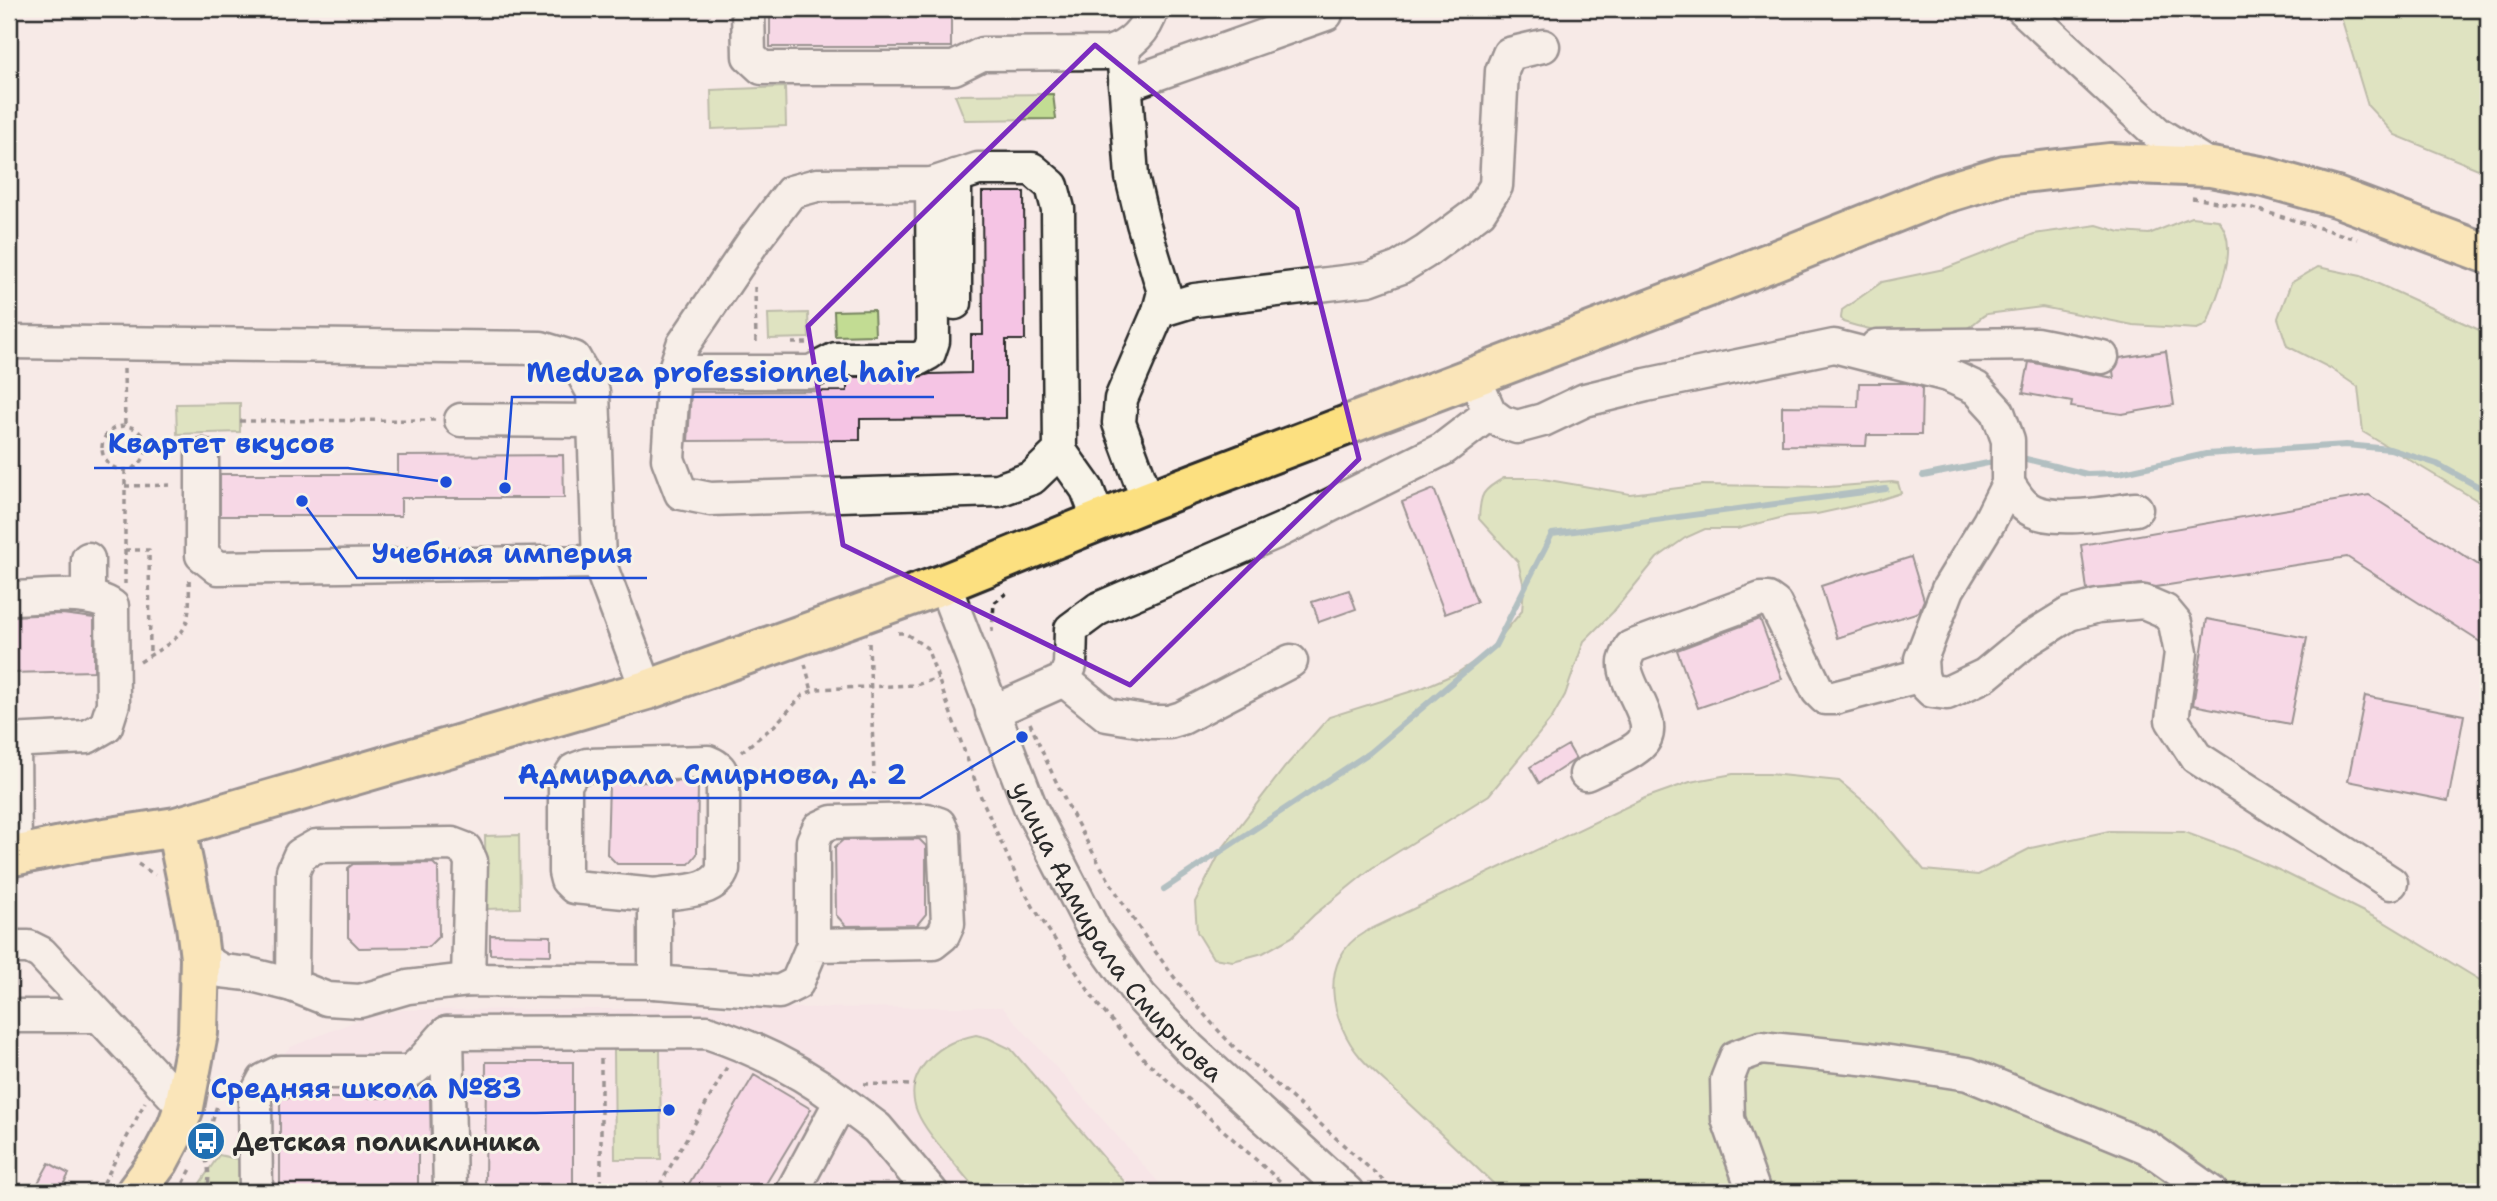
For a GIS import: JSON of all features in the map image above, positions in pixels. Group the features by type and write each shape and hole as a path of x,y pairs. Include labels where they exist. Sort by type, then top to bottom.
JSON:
{"main road":[{"path":"12,856 176,827 647,690 944,584 1148,501 1711,286 1939,195 2006,175 2110,163 2211,167 2265,177 2336,197 2488,254"},
{"path":"136,1192 159,1161 177,1127 184,1107 198,1033 200,958 176,827"}],"street":[{"path":"748,9 748,56 762,68 954,68 982,54 1109,53 1122,49 1142,32 1152,9"},
{"path":"2024,9 2157,133 2211,167"},
{"path":"1125,85 1287,17 1332,11"},
{"path":"1160,311 1195,300 1369,279 1399,268 1425,252 1480,211 1496,186 1502,71 1509,54 1543,46"},
{"path":"1122,49 1132,177 1164,292 1160,311 1121,400 1119,423 1148,501"},
{"path":"1060,451 1032,478 999,491 710,499 681,493 667,459 674,372 683,345 755,239 791,192 817,184 943,180 978,170 1032,169 1052,186 1058,209 1060,451 1087,489 1099,521"},
{"path":"943,180 956,303"},
{"path":"674,372 811,372 836,359 919,359 929,353 933,341 943,180"},
{"path":"9,342 541,348 574,358 593,392 599,562 647,690"},
{"path":"1473,375 1490,413 1502,422 1517,427 1543,420 1585,400 1834,346 2036,344 2102,357"},
{"path":"1834,346 1948,375 1976,388 1998,412 2008,440 2008,484 1989,522 1948,589 1921,659 1925,684 1932,691 1947,693 1985,675 2026,641 2069,614 2098,606 2144,602 2165,611 2175,623 2181,653 2172,720 2196,757 2391,883"},
{"path":"1006,706 1064,680 1070,666 1071,629 1098,609 1281,530 1443,449 1490,413"},
{"path":"461,420 594,421"},
{"path":"202,470 202,555 218,568 599,562"},
{"path":"2008,484 2025,507 2049,516 2068,517 2136,509"},
{"path":"88,559 88,596"},
{"name":"улица Адмирала Смирнова","path":"944,584 1006,706 1031,809 1095,933 1141,998 1189,1048 1347,1192"},
{"path":"9,598 88,596 102,599 112,606 113,704 106,726 87,737 11,741 12,856"},
{"path":"1586,774 1640,746 1648,735 1647,723 1626,670 1625,660 1632,647 1760,599 1768,599 1775,604 1818,691 1825,698 1835,698 1922,675"},
{"path":"1064,680 1107,715 1169,722 1182,718 1291,661"},
{"path":"708,762 720,769 723,780 722,874 718,881 709,886 655,895 575,887 570,884 565,872 565,784 574,770 587,765 708,762"},
{"path":"200,958 222,971 248,974 292,985 327,999 360,1001 408,987 468,980 655,982 779,992 797,983 813,945 813,841 819,828 832,821 927,820 939,824 944,835 948,924 943,935 933,943 813,945"},
{"path":"292,985 293,871 300,855 316,846 452,844 465,849 471,861 468,980"},
{"path":"655,895 655,982"},
{"path":"9,947 29,947 41,953 184,1107"},
{"path":"9,1016 99,1016"},
{"path":"256,1192 255,1097 264,1080 281,1072 408,1072 421,1066 434,1045 447,1033 600,1032 707,1032 740,1043 818,1083 877,1128 931,1192"},
{"path":"447,1033 450,1192"},
{"path":"1754,1192 1728,1119 1727,1080 1736,1056 1761,1048 1870,1059 1968,1074 2147,1147 2211,1192"},
{"path":"792,1192 841,1101"}],"path":[{"path":"2186,197 2249,207 2368,242"},
{"path":"755,239 756,344"},
{"path":"124,343 125,426"},
{"path":"240,421 461,420"},
{"path":"125,426 138,431 146,443 144,458 133,469 127,470 113,468 103,457 102,450 102,443 110,431 125,426"},
{"path":"125,486 202,470"},
{"path":"125,550 149,550 150,655"},
{"path":"133,667 180,636 188,622 189,565"},
{"path":"996,642 991,631 994,603 1016,586"},
{"path":"868,636 874,774"},
{"path":"804,658 812,691"},
{"path":"720,769 774,726 803,695 812,691 916,685 938,678"},
{"path":"1006,706 1042,754 1130,914 1179,982 1231,1043 1397,1192"},
{"path":"130,862 139,864 155,875 160,884"},
{"path":"600,1032 601,1186 610,1191 657,1190 740,1043"},
{"path":"99,1192 158,1079"},
{"path":"200,1150 206,1157 208,1167 207,1192"}],"highlighted area":[{"path":"1095,45 1297,209 1359,459 1130,685 843,545 808,326"}],"shaded area":[{"path":"1002,1007 1167,1192 233,1192 232,1141 256,1079 291,1047 364,1018 403,1010"}],"green space":[{"path":"2342,9 2488,9 2488,173 2395,135 2368,106 2341,17"},
{"path":"785,87 786,126 712,129 711,90"},
{"path":"1053,94 1056,119 965,120 955,95"},
{"path":"2191,217 2218,220 2228,243 2225,270 2208,322 2197,329 2133,325 2042,307 1987,314 1965,329 1938,335 1887,332 1843,322 1841,318 1842,310 1882,282 1944,269 2034,234 2097,225 2120,232 2149,234"},
{"path":"2318,267 2361,276 2488,334 2488,507 2363,432 2358,387 2330,368 2287,346 2278,318 2291,283"},
{"path":"874,310 875,335 835,336 834,311"},
{"path":"808,313 809,338 769,339 768,314"},
{"path":"240,403 240,432 177,434 176,404"},
{"path":"1504,478 1537,478 1630,494 1703,485 1828,487 1892,482 1898,483 1901,493 1817,514 1788,516 1737,529 1705,529 1685,538 1657,558 1613,612 1584,641 1565,695 1552,718 1489,795 1372,868 1314,915 1292,937 1263,953 1233,961 1213,958 1197,932 1195,902 1222,849 1285,767 1329,717 1422,688 1457,673 1487,653 1522,611 1524,587 1518,562 1479,519 1484,494"},
{"path":"1733,774 1769,774 1839,781 1873,809 1924,870 1978,875 2031,848 2109,831 2184,832 2281,871 2384,922 2488,985 2488,1192 1502,1192 1372,1070 1350,1043 1336,1009 1333,992 1334,974 1340,958 1350,944 1365,932 1645,798 1690,782"},
{"path":"519,835 520,908 486,909 485,836"},
{"path":"976,1035 1011,1049 1133,1192 978,1192 927,1129 915,1107 913,1095 919,1072 934,1054 950,1043"},
{"path":"614,1050 660,1050 661,1159 615,1159"},
{"path":"219,1155 242,1160 242,1192 194,1192"}],"building":[{"path":"770,9 951,9 951,47 770,47"},
{"path":"982,192 1024,192 1025,340 1006,340 1006,418 860,419 860,440 688,441 691,392 847,391 847,377 918,377 971,373 971,335 983,335"},
{"path":"2166,351 2174,405 2122,414 2071,407 2072,402 2023,393 2029,362 2114,378 2113,371 2120,358"},
{"path":"1859,383 1906,383 1922,387 1921,435 1867,435 1866,446 1782,445 1782,406 1858,407"},
{"path":"563,455 564,498 401,498 401,516 220,516 220,474 398,474 398,456"},
{"path":"1434,489 1477,602 1445,614 1402,502"},
{"path":"2369,495 2488,571 2488,647 2347,557 2156,587 2142,584 2087,590 2081,545"},
{"path":"1911,557 1924,600 1919,612 1837,638 1821,586"},
{"path":"1349,590 1356,609 1319,622 1312,602"},
{"path":"62,614 94,618 94,671 9,673 9,616"},
{"path":"1760,619 1782,679 1698,708 1677,650"},
{"path":"2207,619 2307,638 2290,724 2193,705"},
{"path":"2365,696 2464,715 2448,801 2348,781"},
{"path":"1568,745 1576,759 1539,783 1530,767"},
{"path":"694,781 698,785 697,854 689,864 617,864 607,854 609,783"},
{"path":"919,839 926,846 926,914 917,925 846,926 836,915 835,847 843,840"},
{"path":"433,863 438,868 439,936 428,947 359,948 348,937 348,868 353,864"},
{"path":"490,935 551,936 551,955 490,954"},
{"path":"486,1062 573,1062 573,1192 485,1192"},
{"path":"754,1075 811,1109 761,1192 684,1192"},
{"path":"280,1098 430,1098 431,1149 418,1149 418,1192 280,1192"},
{"path":"49,1163 69,1174 59,1192 33,1192"}],"waterway":[{"path":"2018,457 2087,474 2119,473 2206,454 2346,445 2390,449 2437,464 2488,492"},
{"path":"1923,476 1998,461"},
{"path":"1164,889 1369,753 1495,646 1552,534 1886,489"}],"place":[{"name":"Квартет вкусов","path":"446,482"},
{"name":"Meduza professionnel hair","path":"505,488"},
{"name":"Учебная империя","path":"302,501"},
{"name":"Адмирала Смирнова, д. 2","path":"1022,737"},
{"name":"Средняя школа №83","path":"669,1110"},
{"name":"Детская поликлиника","path":"206,1141"}]}
